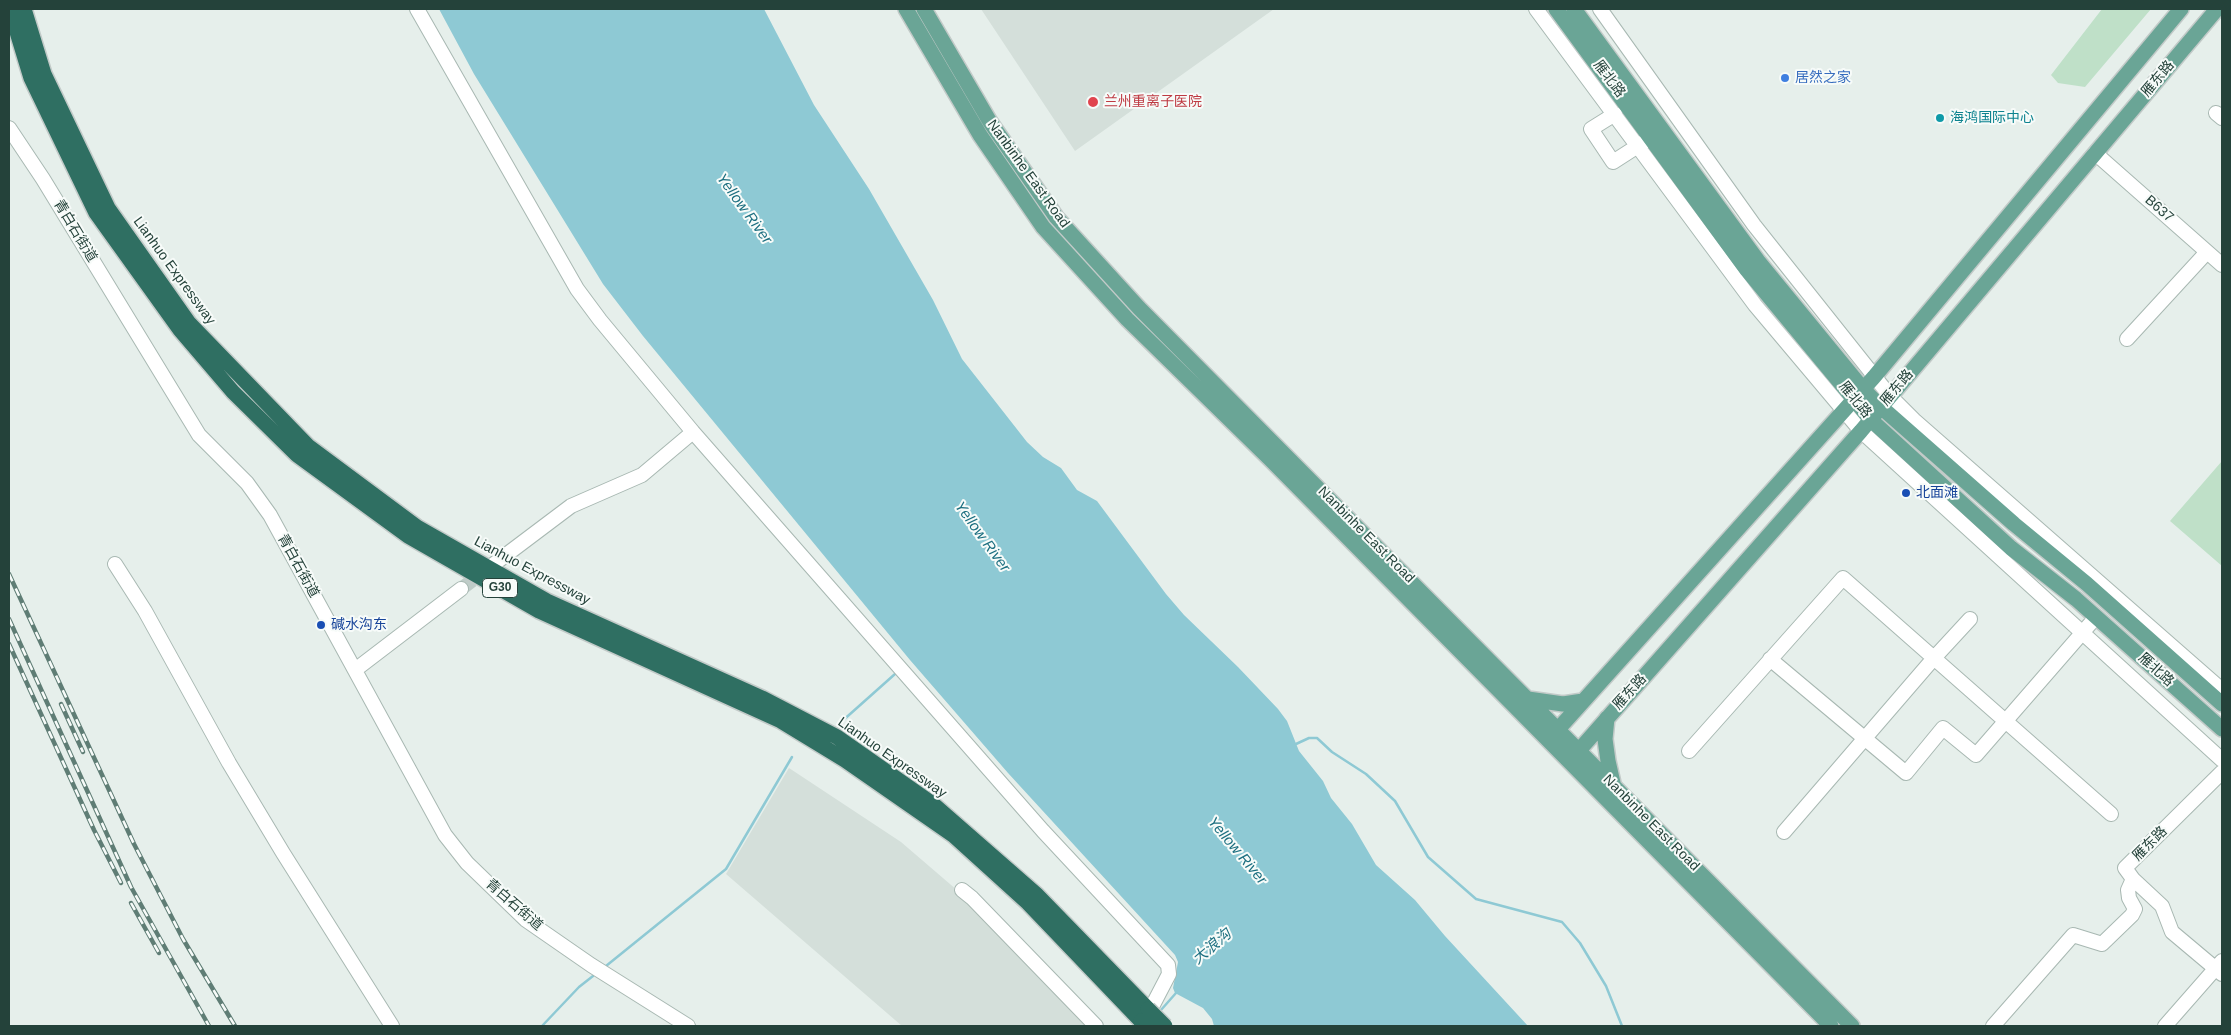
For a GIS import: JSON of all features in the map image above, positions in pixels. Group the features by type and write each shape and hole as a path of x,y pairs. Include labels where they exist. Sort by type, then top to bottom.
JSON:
{"highway":[{"name":"Lianhuo Expressway","path":"10,9 31,78 96,213 180,330 233,392 297,455 408,536 540,611 781,721 845,760 953,835 1028,903 1144,1021 1165,1026"},
{"name":"Lianhuo Expressway","path":"24,9 44,74 108,208 189,323 308,446 417,527 547,600 762,698 837,737 934,805 1030,888 1144,1021"}],"main road":[{"name":"Nanbinhe East Road","path":"906,9 980,135 1043,227 1127,318 1270,460 1574,755 1831,1026"},
{"name":"Nanbinhe East Road","path":"924,9 990,122 1056,218 1139,308 1528,699 1553,734"},
{"name":"雁北路","path":"1556,9 1747,270 1858,394 1886,402 2014,524 2088,584 2222,704"},
{"name":"雁北路","path":"1574,9 1758,261 1858,394 1866,425 2011,548 2096,617 2222,729"},
{"name":"雁东路","path":"1553,734 1874,377 2180,9"},
{"name":"雁东路","path":"1574,755 1886,402 2217,9"},
{"path":"1270,460 1284,452"},
{"path":"1528,699 1563,704 1583,701"},
{"path":"1607,718 1605,738 1614,784"},
{"name":"Nanbinhe East Road","path":"1574,755 1614,784 1852,1026"}],"street":[{"path":"417,9 577,289 693,432 1042,830 1168,965 1169,974 1160,995 1144,1021"},
{"path":"1536,9 1755,305 1843,410 1866,425 2082,633 2222,760"},
{"path":"1600,9 1754,225 1874,377 1886,402 1914,420 2222,690"},
{"path":"1615,114 1591,129 1613,162 1651,137"},
{"name":"青白石街道","path":"9,128 43,179 199,435 247,483 270,515 445,835 467,863 526,920 591,966 688,1026"},
{"name":"B637","path":"2096,153 2222,265"},
{"path":"2127,338 2207,252"},
{"path":"494,564 571,506 642,475 693,432"},
{"path":"115,564 145,611 229,763 283,853 392,1026"},
{"path":"1689,751 1842,578 2111,814"},
{"path":"355,670 461,589"},
{"path":"1770,659 1906,773 1943,728 1976,754 2096,617"},
{"path":"1784,832 1970,619"},
{"name":"雁东路","path":"1993,1026 2073,935 2102,944 2132,915 2135,908 2129,898 2128,890 2134,879 2126,868 2222,772"},
{"path":"2134,879 2162,906 2172,932 2220,968 2165,1026"},
{"path":"962,890 972,898 1096,1026"}],"shaded area":[{"name":"兰州重离子医院","path":"981,9 1274,9 1075,151"},
{"path":"789,768 901,842 1014,939 1098,1026 902,1026 726,874"}],"green space":[{"path":"2102,9 2151,9 2085,87 2058,83 2051,75"},
{"path":"2222,461 2222,566 2170,521"}],"water":[{"name":"Yellow River","path":"439,9 764,9 814,105 869,189 933,300 962,359 1027,442 1043,457 1061,468 1077,490 1097,501 1166,594 1184,615 1278,709 1287,721 1299,751 1323,781 1331,798 1352,824 1376,865 1415,900 1445,936 1528,1026 1214,1026 1212,1019 1203,1008 1175,993 1173,988 1178,962 1175,955 1008,773 910,660 643,336 603,284 474,74"}],"waterway":[{"path":"840,723 895,674"},
{"path":"1296,744 1309,738 1317,738 1332,752 1366,774 1395,801 1428,857 1476,899 1562,922 1580,943 1606,986 1622,1026"},
{"path":"606,966 726,869 792,757"},
{"path":"542,1026 579,987 593,976"},
{"name":"大浪沟","path":"1161,1010 1176,993"}],"tunnel":[{"path":"461,589 486,570"}],"railway":[{"path":"9,574 134,844 183,939 235,1026"},
{"path":"9,619 131,887 209,1026"},
{"path":"9,644 94,830 121,883"},
{"path":"61,704 83,752"},
{"path":"131,903 159,953"}],"place":[{"name":"居然之家","path":"1785,78"},
{"name":"兰州重离子医院","path":"1093,102"},
{"name":"海鸿国际中心","path":"1940,118"},
{"name":"北面滩","path":"1906,493"},
{"name":"碱水沟东","path":"321,625"}]}
